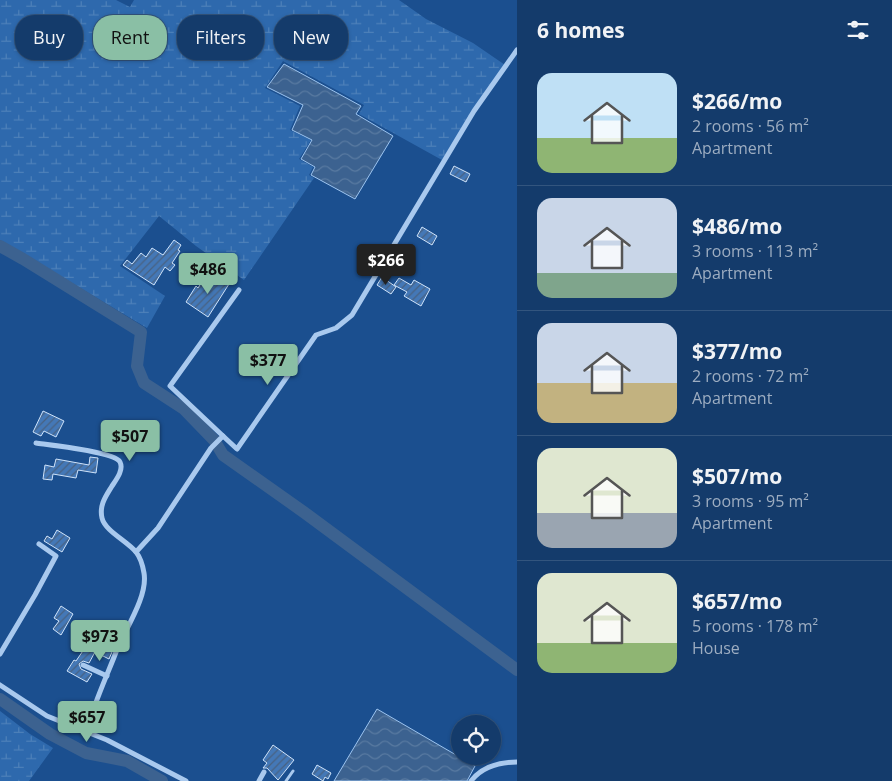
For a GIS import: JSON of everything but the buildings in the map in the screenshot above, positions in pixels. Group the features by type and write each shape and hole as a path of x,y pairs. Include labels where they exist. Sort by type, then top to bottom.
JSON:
{"street":[{"path":"239,290 170,386 222,437 237,449 316,335 336,328 352,315 474,112 517,50"},
{"path":"136,552 158,528 211,448 222,437"},
{"path":"36,443 97,452 116,458 120,462 119,476 103,501 102,516 105,526 136,552 145,574 138,605 106,676 86,732"},
{"path":"0,654 56,556 39,544"},
{"path":"84,665 106,676"},
{"path":"0,685 47,716 108,740 186,781"},
{"path":"471,781 482,770 489,767 517,762"},
{"path":"259,781 264,772"}],"lane":[{"path":"286,781 293,771"}],"green space":[{"path":"0,0 116,0 130,7 134,0 399,0 426,19 473,43 508,67 473,111 442,160 359,114 364,105 283,61 265,88 300,106 290,130 311,140 299,159 313,167 309,175 314,178 244,280 196,246 159,216 120,266 165,296 147,328 0,240"},
{"path":"0,711 30,734 53,748 29,781 0,781"}],"water":[{"path":"284,64 361,106 356,114 393,136 355,199 311,175 315,167 301,159 312,140 292,130 303,105 267,87"},
{"path":"377,709 451,752 451,765 475,766 467,781 334,781"}],"waterway":[{"path":"0,246 141,332 137,366 144,383 184,409 214,440 223,455 305,513 517,670"},
{"path":"0,699 50,734 86,753 127,761 162,781"}]}
